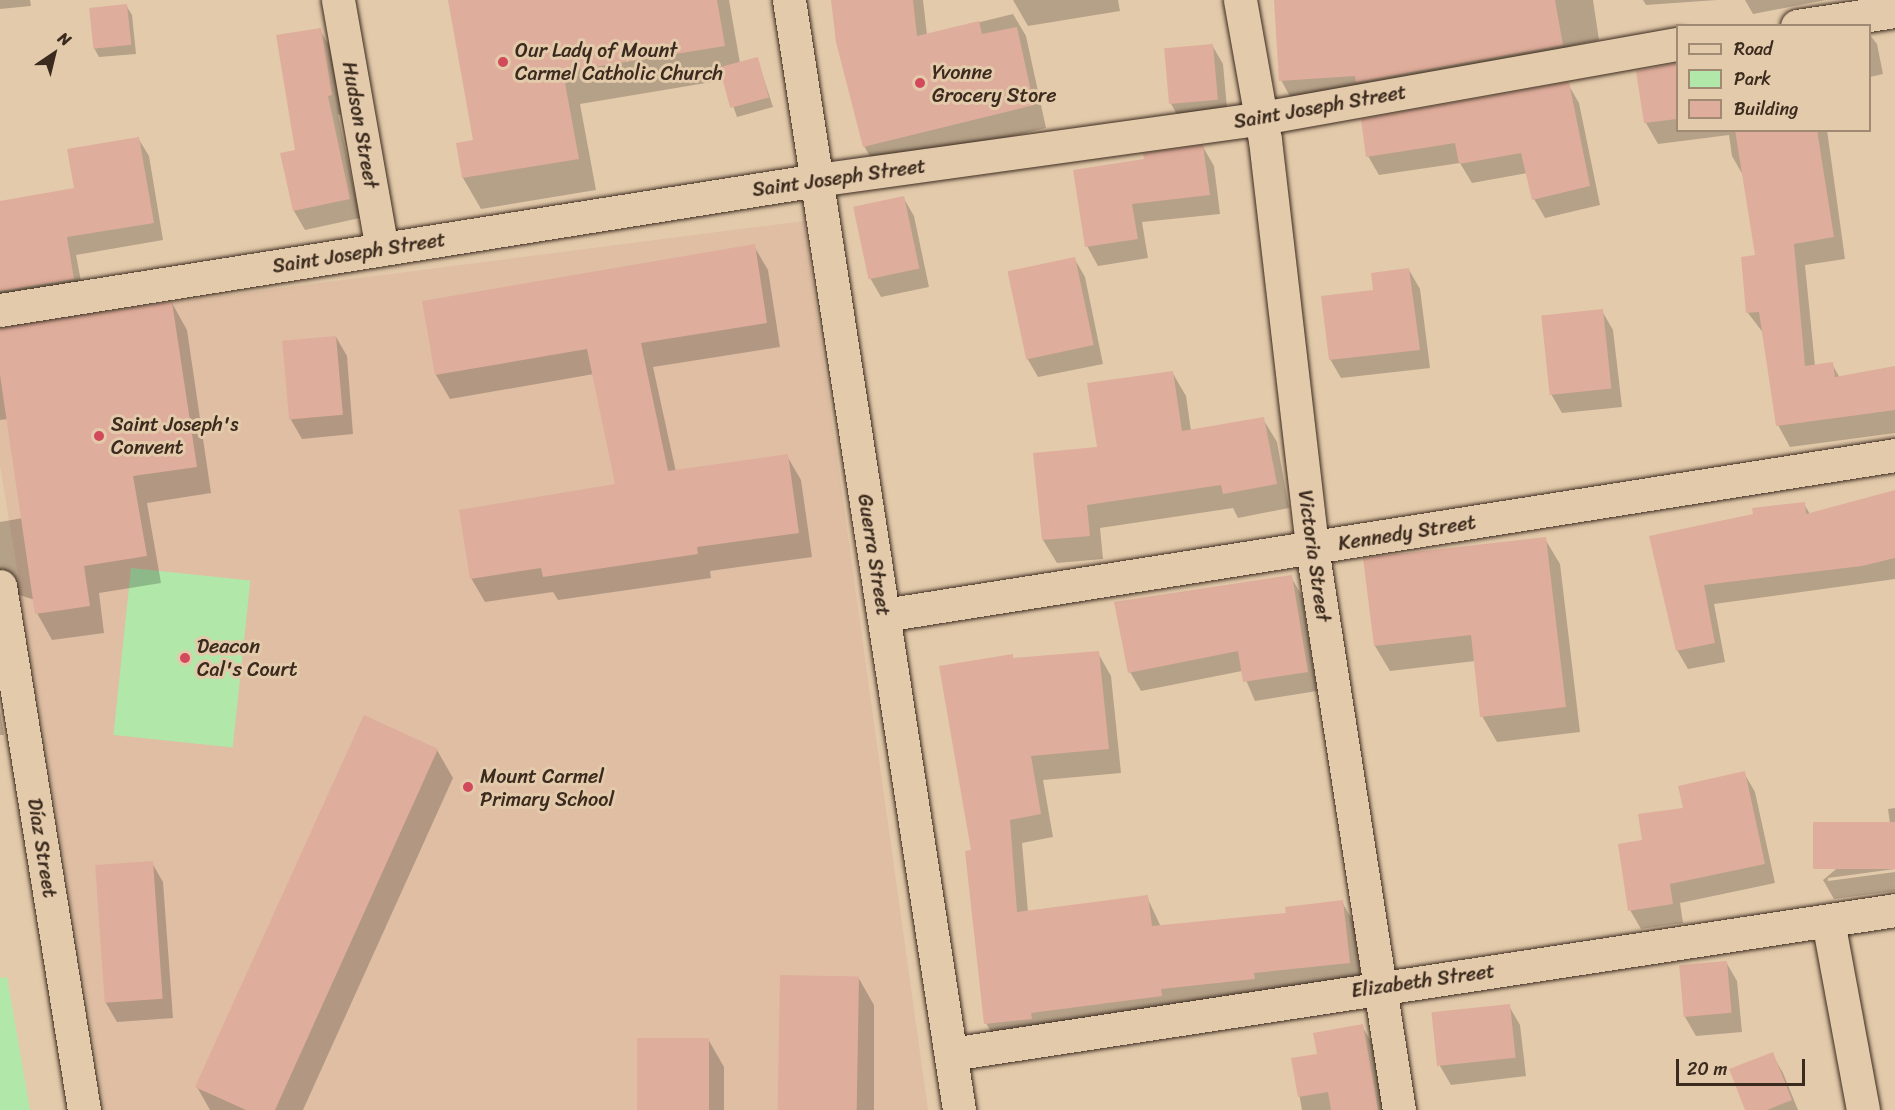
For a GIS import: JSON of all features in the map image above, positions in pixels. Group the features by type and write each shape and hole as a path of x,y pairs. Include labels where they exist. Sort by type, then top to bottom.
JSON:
{"street":[{"name":"Hudson Street","path":"338,0 382,249"},
{"name":"Guerra Street","path":"789,0 959,1110"},
{"name":"Victoria Street","path":"1240,0 1261,118 1312,548 1378,988 1399,1110"},
{"path":"1810,24 1895,11"},
{"name":"Saint Joseph Street","path":"0,310 817,180 1261,118 1676,44"},
{"name":"Kennedy Street","path":"884,615 1895,455"},
{"name":"Díaz Street","path":"0,586 13,742 84,1110"},
{"name":"Elizabeth Street","path":"951,1054 1895,910"},
{"path":"1828,921 1863,1110"}],"shaded area":[{"name":"Mount Carmel Primary School","path":"804,221 928,1110 105,1110 0,465 0,324"}],"green space":[{"name":"Deacon Cal's Court","path":"131,568 250,581 233,748 113,735"},
{"path":"7,977 30,1110 0,1110 0,978"}],"building":[{"path":"448,0 717,0 725,46 563,72 579,159 462,178 456,143 473,140"},
{"name":"Yvonne Grocery Store","path":"831,0 913,0 917,36 979,21 982,34 1017,27 1034,105 863,147 836,42"},
{"path":"1274,0 1555,0 1563,45 1356,82 1355,76 1279,81"},
{"path":"127,4 131,45 93,49 89,8"},
{"path":"321,28 332,95 328,96 350,199 293,211 280,153 295,150 276,35"},
{"path":"1213,44 1218,100 1169,104 1164,48"},
{"path":"758,57 769,98 730,108 719,67"},
{"path":"1676,63 1676,119 1644,123 1636,71"},
{"path":"1569,82 1590,186 1532,200 1521,153 1459,164 1455,143 1366,157 1361,119"},
{"path":"1735,132 1817,132 1834,237 1794,244 1805,366 1833,362 1835,377 1895,366 1895,410 1776,426 1759,312 1746,313 1741,257 1755,255"},
{"path":"139,137 154,223 67,237 74,279 0,291 0,201 74,188 67,149"},
{"path":"1203,145 1210,195 1132,204 1138,239 1085,247 1073,170 1144,159 1143,153"},
{"path":"904,196 919,268 869,279 853,207"},
{"path":"755,244 767,323 641,343 668,471 788,454 799,533 697,547 698,554 543,577 541,568 470,579 459,510 615,484 587,349 435,375 422,301"},
{"path":"1075,257 1094,345 1026,359 1008,271"},
{"path":"1409,268 1420,350 1329,360 1321,296 1373,290 1371,273"},
{"path":"172,302 197,467 133,476 147,556 84,566 90,606 35,614 0,375 0,328"},
{"path":"1603,309 1611,389 1550,395 1541,315"},
{"path":"336,336 343,415 289,419 282,341"},
{"path":"1173,371 1182,431 1264,417 1277,484 1223,494 1221,485 1087,505 1090,536 1042,540 1033,453 1097,447 1087,383"},
{"path":"1895,490 1895,558 1862,566 1704,585 1715,643 1676,651 1649,536 1753,514 1752,508 1805,502 1806,514"},
{"path":"1546,537 1566,707 1480,717 1471,635 1374,646 1363,558"},
{"path":"1292,575 1308,672 1243,682 1238,651 1128,673 1114,602"},
{"path":"1099,651 1109,749 1031,756 1041,814 1010,820 1017,912 1148,895 1152,926 1286,913 1285,907 1343,900 1350,963 1254,973 1255,979 1161,989 1162,996 1031,1013 1032,1019 984,1024 965,851 971,850 939,666 1013,654 1013,658"},
{"path":"364,715 438,749 275,1110 246,1110 195,1087"},
{"path":"1745,771 1765,864 1670,884 1673,904 1628,911 1618,844 1642,840 1638,814 1683,808 1678,786"},
{"path":"1813,822 1895,822 1895,869 1813,869"},
{"path":"153,861 163,999 105,1003 95,865"},
{"path":"1727,961 1732,1013 1684,1017 1679,965"},
{"path":"780,975 859,976 857,1110 778,1110"},
{"path":"1510,1004 1516,1058 1437,1066 1431,1012"},
{"path":"1363,1024 1378,1110 1331,1110 1328,1092 1298,1097 1291,1058 1317,1054 1313,1033"},
{"path":"637,1038 709,1038 709,1110 637,1110"},
{"path":"1773,1052 1792,1100 1767,1110 1745,1110 1729,1069"}],"place":[{"name":"Our Lady of Mount Carmel Catholic Church","path":"503,62"},
{"name":"Yvonne Grocery Store","path":"920,83"},
{"name":"Saint Joseph's Convent","path":"99,436"},
{"name":"Deacon Cal's Court","path":"185,658"},
{"name":"Mount Carmel Primary School","path":"468,787"}]}
